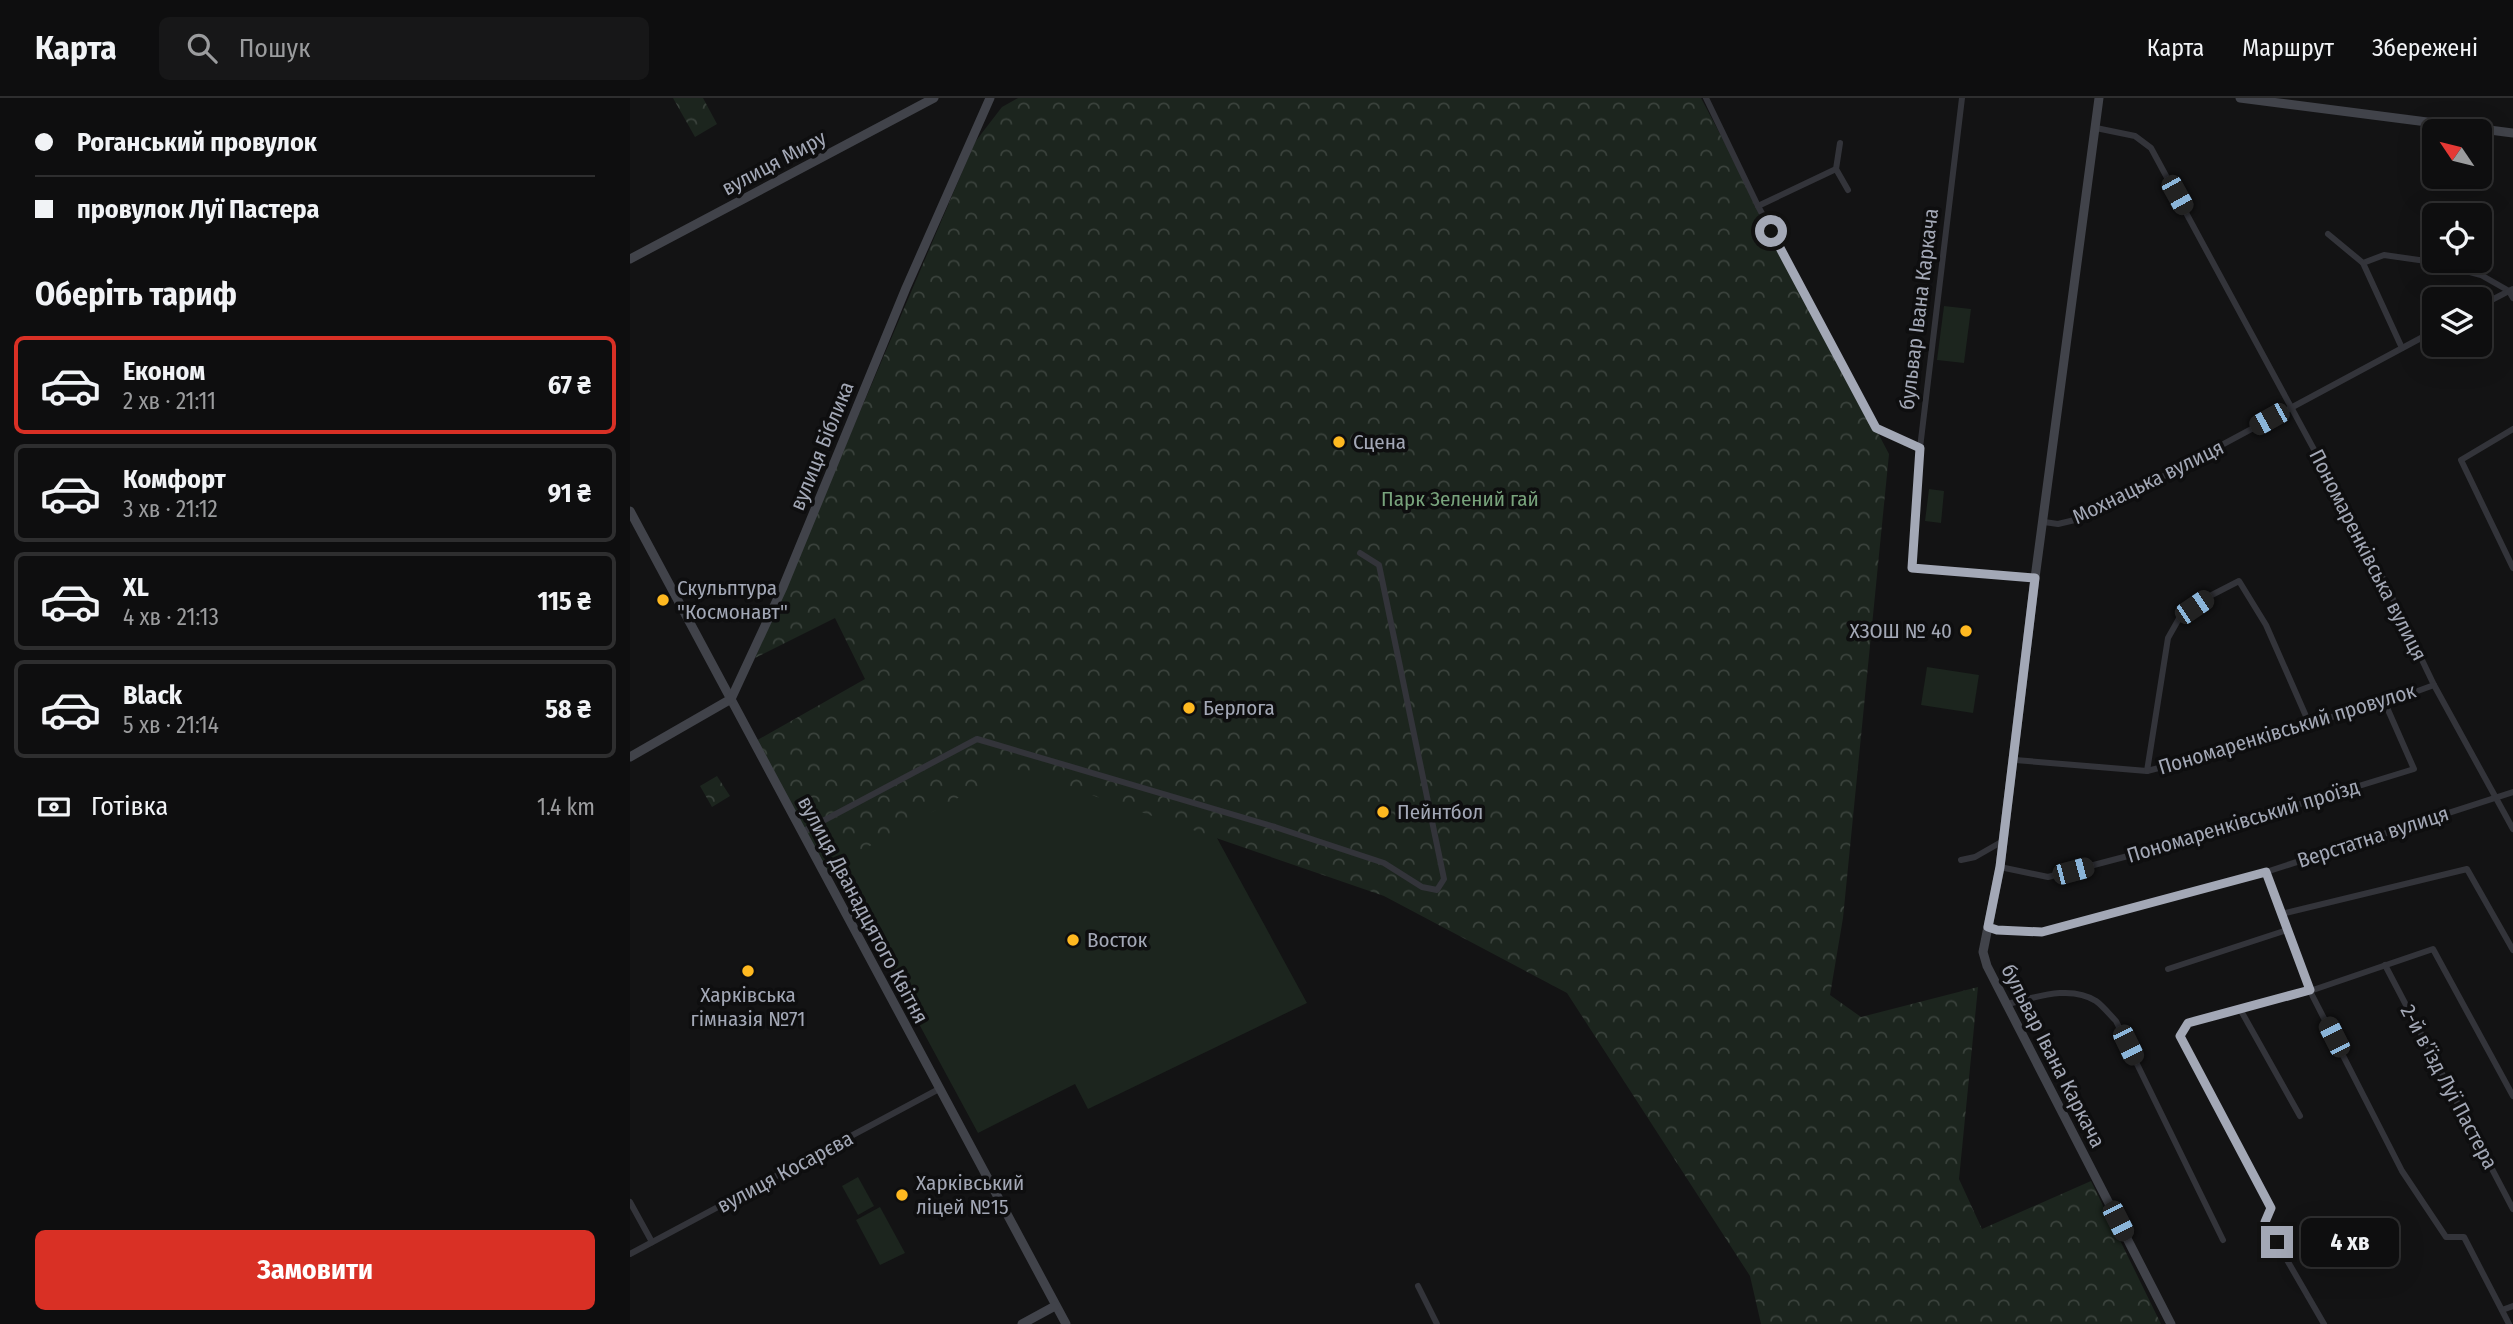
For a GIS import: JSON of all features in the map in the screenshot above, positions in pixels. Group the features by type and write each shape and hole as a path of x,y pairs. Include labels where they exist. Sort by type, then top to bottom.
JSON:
{"street":[{"name":"вулиця Миру","path":"630,259 934,98"},
{"name":"вулиця Біблика","path":"731,699 783,587 906,288 990,98"},
{"path":"1706,98 1758,206 1876,428 1920,448"},
{"name":"бульвар Івана Каркача","path":"1962,98 1920,448 1912,568 2035,578"},
{"name":"бульвар Івана Каркача","path":"2099,98 2035,578 2015,760 2000,867 1983,953 1987,966 2171,1324"},
{"path":"2240,98 2513,132"},
{"name":"Пономаренківська вулиця","path":"2096,128 2135,136 2151,148 2376,566 2434,685 2513,829"},
{"path":"1840,143 1836,169 1848,190"},
{"path":"1758,206 1836,169"},
{"path":"2328,234 2363,263 2402,348"},
{"path":"2363,263 2384,255 2433,262 2481,275 2511,290 2513,298"},
{"path":"2492,300 2511,290"},
{"name":"Мохнацька вулиця","path":"2043,522 2058,524 2078,519 2138,491 2422,337"},
{"path":"2513,429 2461,460 2513,568"},
{"name":"вулиця Дванадцятого Квітня","path":"630,512 1066,1324"},
{"path":"802,832 977,739 1371,858 1422,887 1437,890 1444,879 1379,565 1360,553"},
{"path":"2147,771 2168,638 2181,615 2238,581 2266,625 2309,723"},
{"name":"Пономаренківський провулок","path":"2015,760 2147,771 2385,703 2434,685"},
{"path":"630,757 731,699"},
{"name":"Пономаренківський проїзд","path":"2000,867 2048,877 2147,851 2414,769 2385,703"},
{"name":"Верстатна вулиця","path":"1988,927 1997,930 2042,932 2266,872 2513,792"},
{"path":"1961,860 1975,857 2004,841"},
{"path":"2281,915 2467,869 2513,950"},
{"path":"2266,872 2310,990 2402,1171 2446,1237 2463,1237 2509,1324"},
{"path":"2168,969 2287,930"},
{"path":"2323,1324 2265,1222 2271,1208 2180,1036 2188,1023 2310,990 2433,948 2513,1096"},
{"name":"2-й в’їзд Луї Пастера","path":"2385,965 2513,1209"},
{"path":"2007,1004 2055,993 2078,994 2096,1001 2116,1021 2223,1240"},
{"path":"2240,1009 2300,1116"},
{"name":"вулиця Косарєва","path":"630,1254 939,1089"},
{"path":"630,1202 652,1242"},
{"path":"1418,1286 1437,1324"},
{"path":"1023,1324 1055,1306"},
{"path":"2502,1310 2513,1306"}],"green space":[{"path":"673,98 703,98 717,124 695,137"},
{"name":"Парк Зелений гай","path":"1018,98 1701,98 1889,454 1843,918 1830,995 1861,1017 1978,987 1959,1179 1982,1229 2091,1181 2161,1324 1761,1324 1750,1276 1567,993 1384,896 1013,768 822,872 754,742 865,679 835,618 755,658 975,142 1002,107"},
{"path":"1944,306 1971,309 1964,363 1937,360"},
{"path":"1929,489 1944,491 1941,523 1925,521"},
{"path":"1927,667 1979,675 1973,713 1921,705"},
{"name":"Восток","path":"972,749 1211,827 1307,1003 1088,1109 1075,1084 978,1133 815,832"},
{"path":"717,776 730,796 712,807 700,786"},
{"path":"858,1177 874,1206 858,1215 842,1186"},
{"path":"880,1207 905,1253 880,1265 856,1220"}],"place":[{"name":"Сцена","path":"1339,442"},
{"name":"Скульптура \"Космонавт\"","path":"663,600"},
{"name":"ХЗОШ № 40","path":"1966,631"},
{"name":"Берлога","path":"1189,708"},
{"name":"Пейнтбол","path":"1383,812"},
{"name":"Восток","path":"1073,940"},
{"name":"Харківська гімназія №71","path":"748,971"},
{"name":"Харківський ліцей №15","path":"902,1195"}],"route":[{"path":"1771,231 1876,428 1920,448 1912,568 2035,578 2015,760 2000,867 1988,927 1997,930 2042,932 2266,872 2310,990 2188,1023 2180,1036 2271,1208 2265,1222 2277,1242"}]}
